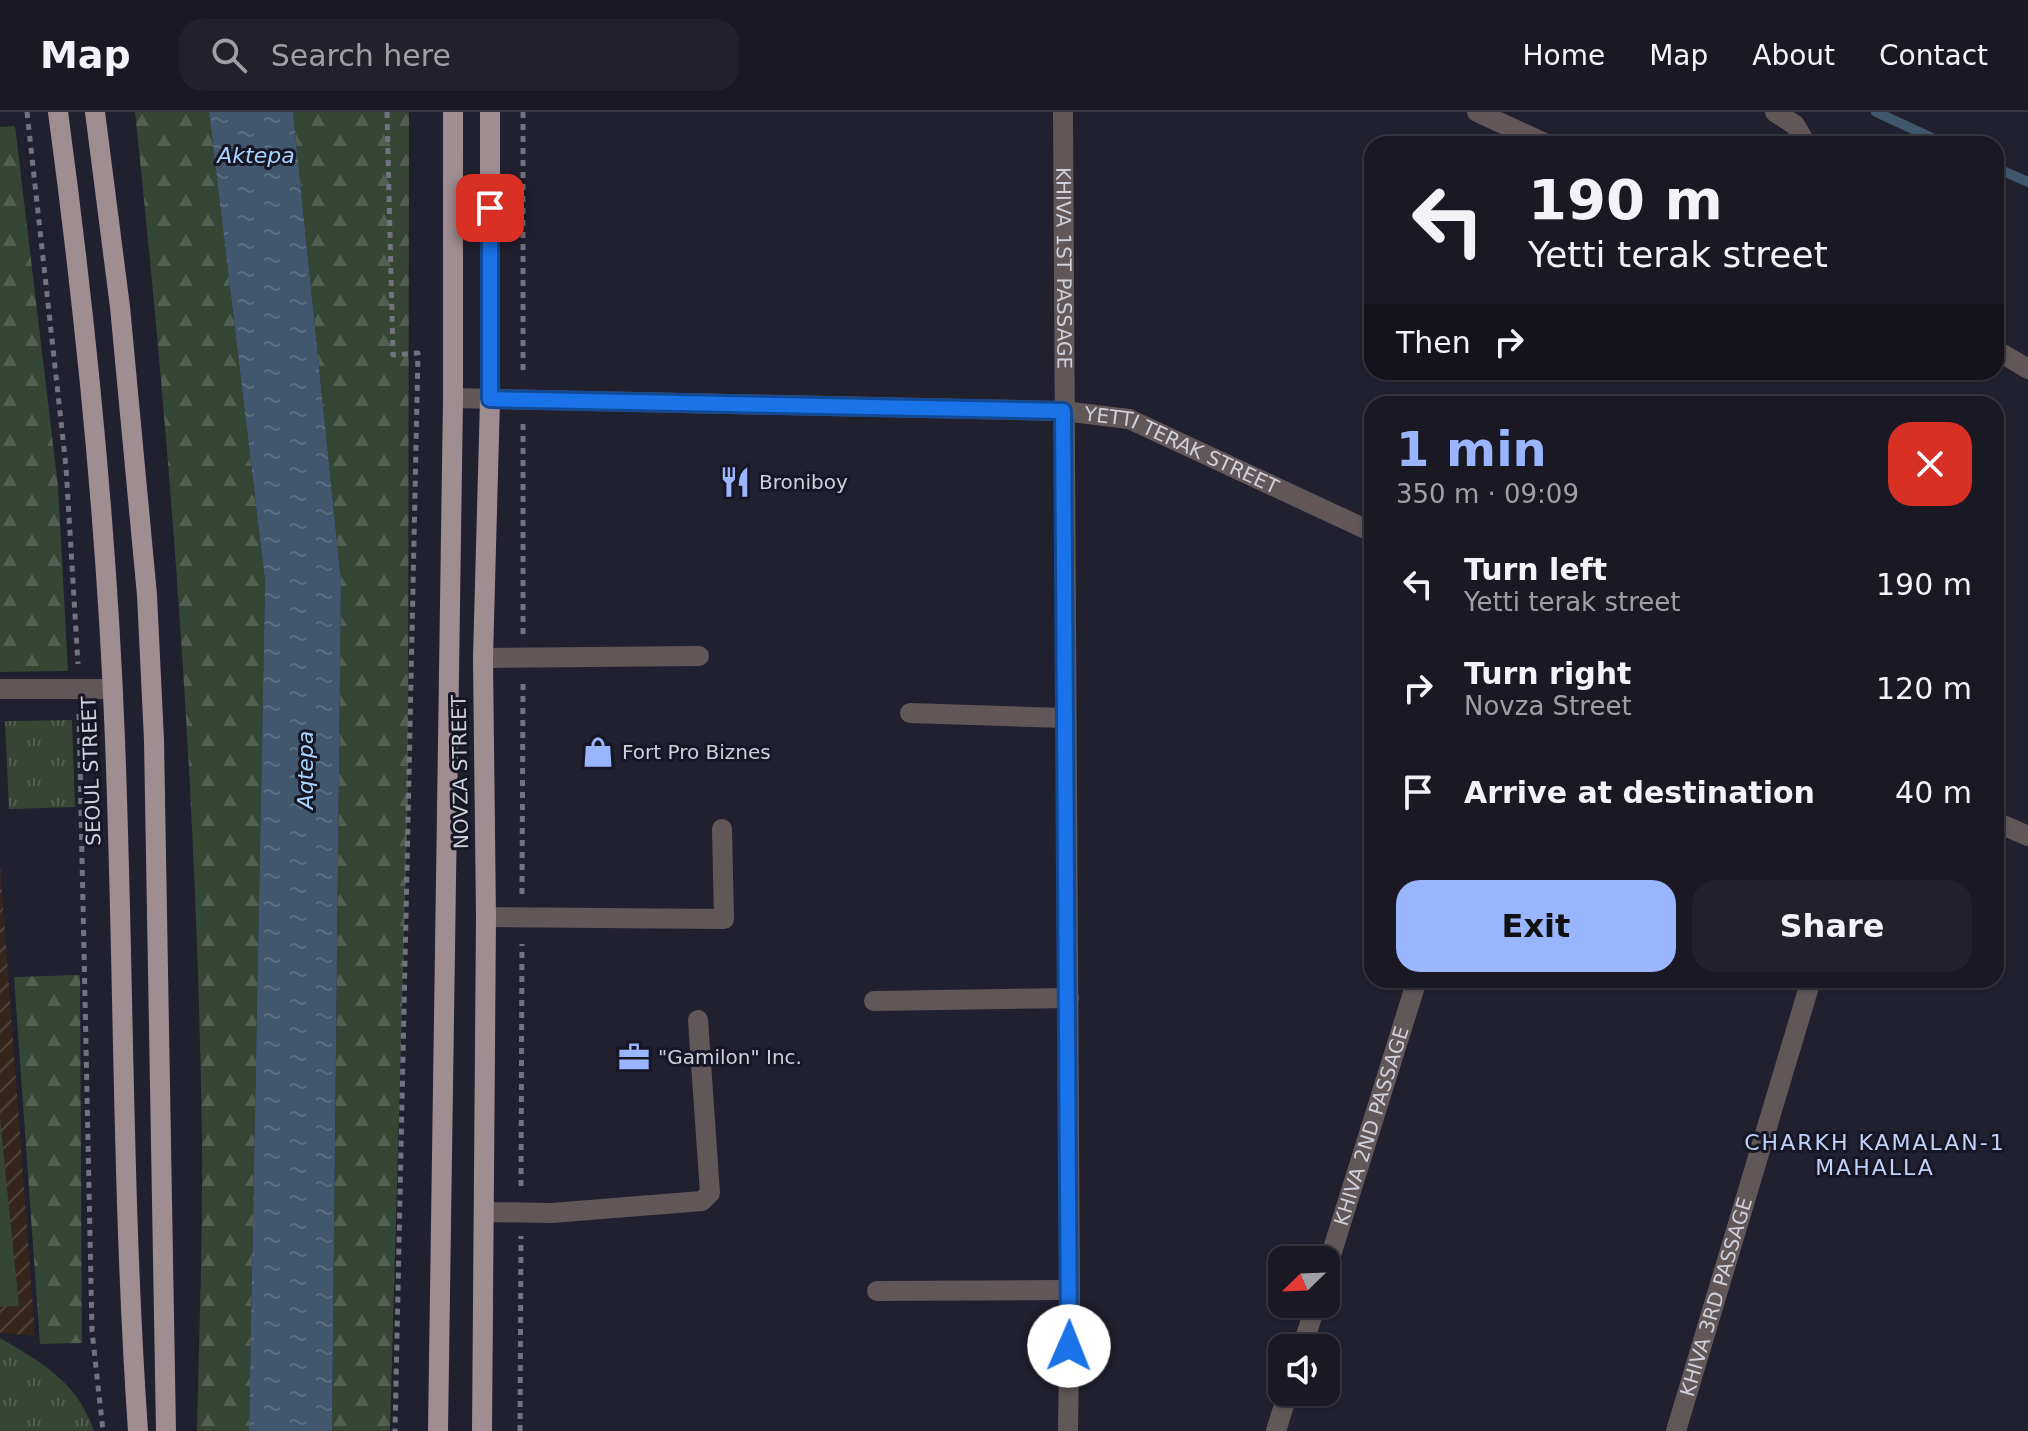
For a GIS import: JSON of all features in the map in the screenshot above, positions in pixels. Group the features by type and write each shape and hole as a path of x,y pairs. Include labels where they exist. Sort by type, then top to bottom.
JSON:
{"main road":[{"name":"SEOUL STREET","path":"58,112 93,419 112,689 131,1319 138,1431"},
{"path":"95,112 120,307 147,595 154,756 166,1431"},
{"name":"NOVZA STREET","path":"438,1431 453,398 453,112"},
{"name":"NOVZA STREET","path":"482,1431 486,917 483,658 490,399 490,112"}],"street":[{"name":"KHIVA 1ST PASSAGE","path":"1063,112 1064,718 1069,998 1068,1431"},
{"path":"1775,112 1795,125 1801,136"},
{"path":"1481,113 1530,136"},
{"path":"2004,355 2028,369"},
{"name":"YETTI TERAK STREET","path":"453,398 1063,411 1129,419 1364,528"},
{"path":"483,658 699,656"},
{"path":"0,689 112,689"},
{"path":"910,713 1064,718"},
{"path":"2004,826 2028,836"},
{"path":"486,917 724,919 722,829"},
{"name":"KHIVA 2ND PASSAGE","path":"1334,1246 1414,988"},
{"name":"KHIVA 3RD PASSAGE","path":"1676,1431 1809,988"},
{"path":"874,1001 1069,998"},
{"path":"484,1212 521,1213 702,1201 710,1193 698,1020"},
{"path":"877,1291 1070,1290"},
{"path":"1276,1431 1284,1406"}],"path":[{"path":"27,112 66,467 79,690 92,1331 103,1431"},
{"path":"387,112 393,355 418,353 395,1431"},
{"path":"520,1431 523,112"}],"shaded area":[{"path":"0,865 35,1336 0,1333"}],"green space":[{"path":"135,112 209,112 265,581 249,1431 197,1431 202,1139 188,753 171,496"},
{"path":"293,112 409,112 408,795 390,1431 332,1431 341,581"},
{"path":"15,126 58,486 68,671 0,672 0,127"},
{"path":"72,720 75,807 9,809 5,721"},
{"path":"80,975 82,1343 40,1344 14,977"},
{"path":"0,1118 19,1306 0,1307"},
{"path":"0,1338 31,1356 69,1387 94,1431 0,1431"}],"water":[{"name":"Aktepa","path":"209,112 293,112 341,581 332,1431 249,1431 265,581"}],"waterway":[{"path":"1876,112 1928,136"},
{"path":"2004,172 2028,182"}],"place":[{"name":"Broniboy","path":"735,482"},
{"name":"Fort Pro Biznes","path":"598,752"},
{"name":"\"Gamilon\" Inc.","path":"634,1057"}],"district":[{"name":"CHARKH KAMALAN-1 MAHALLA","path":"1875,1154"}],"route":[{"path":"490,208 490,399 1063,411 1069,1346"}],"water label":[{"name":"Aqtepa","path":"305,770"}]}
